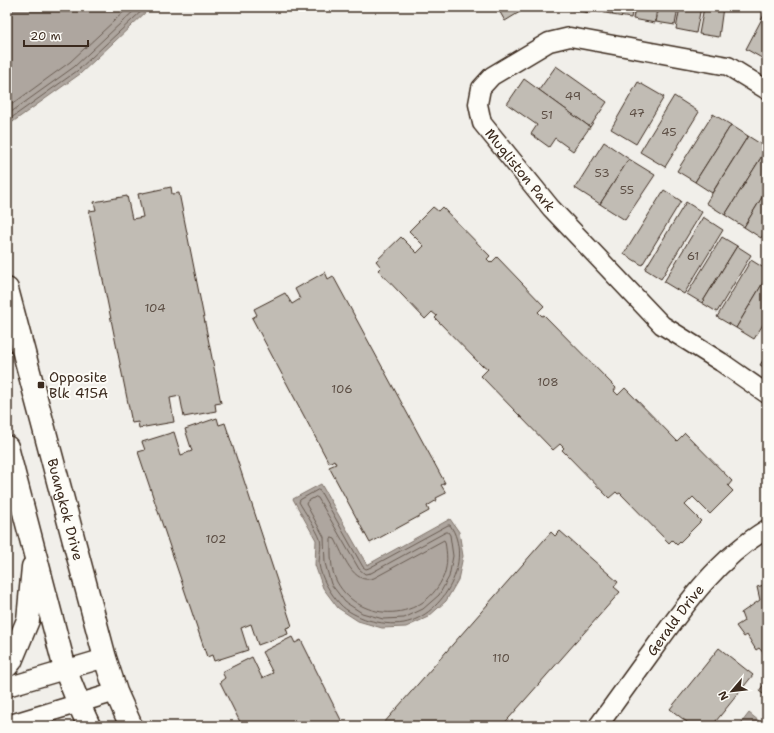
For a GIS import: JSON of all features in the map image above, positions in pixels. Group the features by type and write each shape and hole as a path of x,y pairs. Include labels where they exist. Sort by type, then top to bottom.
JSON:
{"main road":[{"name":"Buangkok Drive","path":"7,290 105,658 116,692 131,726"},
{"path":"7,447 65,669 89,726"},
{"path":"7,666 11,661 28,620 35,554"}],"street":[{"name":"Mugliston Park","path":"767,90 728,66 570,37 549,42 492,76 481,88 478,104 482,123 551,208 662,325 721,362 767,394"},
{"name":"Gerald Drive","path":"598,726 703,582 727,559 750,540 767,529"},
{"path":"7,687 105,658"},
{"path":"7,725 116,692"}],"water":[{"path":"7,7 157,7 148,10 80,74 7,126"},
{"path":"321,484 367,565 450,519 459,532 463,556 458,580 446,601 428,617 406,627 382,628 358,621 338,608 323,588 315,565 316,540 293,499"},
{"path":"749,713 764,725 764,726 739,726"}],"building":[{"path":"497,7 528,7 505,21"},
{"path":"568,7 591,7 590,13 567,9"},
{"path":"594,7 612,7 611,14 594,11"},
{"path":"614,7 633,7 631,18 612,15"},
{"path":"635,7 657,7 655,23 633,19"},
{"path":"659,7 678,7 675,25 656,22"},
{"path":"680,7 701,7 696,33 676,29"},
{"path":"704,7 723,7 719,37 699,34"},
{"path":"767,9 767,61 746,49"},
{"path":"556,66 607,102 590,127 539,90"},
{"path":"524,79 590,127 573,151 555,138 549,147 531,134 537,125 507,104"},
{"path":"638,82 664,97 636,144 611,129"},
{"path":"674,96 699,112 665,167 640,152"},
{"path":"713,114 731,125 695,182 677,171"},
{"path":"731,125 748,136 712,193 695,182"},
{"path":"748,136 767,148 725,215 706,203"},
{"path":"604,142 629,159 600,204 575,188"},
{"path":"767,148 767,189 744,227 725,215"},
{"path":"629,159 655,175 625,220 600,204"},
{"path":"171,187 172,194 179,193 221,403 215,404 216,411 184,417 180,396 170,398 174,422 139,428 138,422 132,423 89,211 96,210 94,202 127,196 132,219 143,217 138,194"},
{"path":"767,189 767,228 761,238 744,227"},
{"path":"664,190 681,201 642,265 624,254"},
{"path":"686,202 702,212 661,279 645,269"},
{"path":"433,207 438,211 442,207 490,256 487,259 491,263 497,257 544,306 538,312 542,316 544,315 616,388 614,391 618,395 625,388 677,441 685,433 732,481 728,486 733,491 710,514 693,497 685,505 701,521 677,545 672,540 669,543 620,493 618,494 616,492 609,498 562,450 564,448 560,444 553,450 481,376 488,369 483,365 482,366 435,318 437,316 432,312 425,319 378,270 381,267 376,261 401,237 417,253 424,246 409,231"},
{"path":"703,217 723,230 684,294 664,282"},
{"path":"722,237 737,246 702,303 687,294"},
{"path":"737,246 751,255 717,312 702,303"},
{"path":"751,260 767,270 767,276 736,328 717,317"},
{"path":"325,272 328,279 333,276 445,483 441,485 446,493 436,498 437,500 427,506 429,511 370,543 329,467 336,464 334,460 329,463 252,318 257,315 254,309 285,293 292,304 300,299 295,289"},
{"path":"767,276 767,318 754,339 736,328"},
{"path":"767,354 767,369 760,365"},
{"path":"217,418 219,425 225,423 292,626 286,628 288,634 258,645 251,624 241,628 248,650 214,661 212,655 207,657 138,452 145,450 142,442 174,432 181,455 192,451 185,429"},
{"path":"560,531 618,582 614,587 620,592 502,726 385,726 383,724 551,532 555,536"},
{"path":"767,584 767,653 765,655 759,648 756,650 747,635 744,637 736,626 744,621 741,613 760,600 757,587"},
{"path":"292,637 295,643 301,640 344,726 242,726 220,682 225,678 222,672 252,657 262,678 273,673 262,652"},
{"path":"719,648 753,675 712,726 692,726 670,709"},
{"path":"767,680 767,697 759,691"}],"place":[{"name":"Opposite Blk 415A","path":"41,385"}]}
